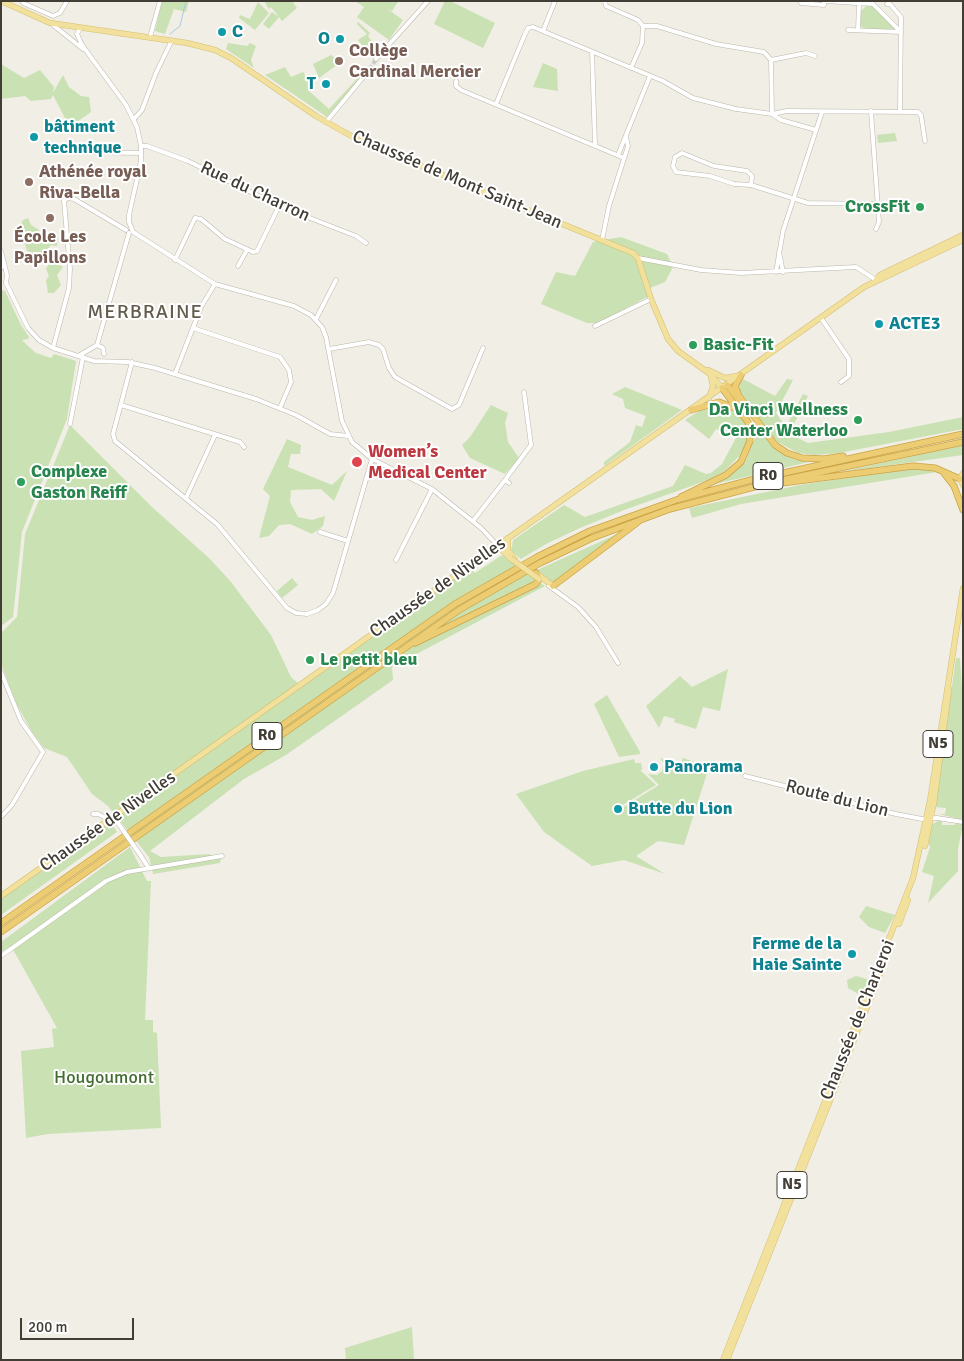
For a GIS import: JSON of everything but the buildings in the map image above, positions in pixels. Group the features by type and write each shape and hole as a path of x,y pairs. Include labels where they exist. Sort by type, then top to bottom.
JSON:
{"highway":[{"path":"740,375 735,386 751,414 769,439 793,456 816,459 859,456"},
{"path":"724,386 751,414"},
{"path":"678,499 683,494 726,475 741,462 750,441 748,422 724,386"},
{"path":"691,410 719,402 730,404 741,412"},
{"name":"R0","path":"1,923 463,600 537,556 590,531 678,499 751,480 963,434"},
{"name":"R0","path":"1,932 466,606 540,563 592,538 642,519 703,500 772,482 963,442"},
{"path":"772,482 784,483 913,466 940,470 961,482"},
{"path":"940,470 950,480 963,510"},
{"path":"551,586 642,519"},
{"path":"408,646 536,584 538,576"}],"main road":[{"name":"Chaussée de Mont Saint-Jean","path":"1,1 50,23 203,46 232,58 326,122 386,153 633,252 638,258"},
{"name":"Chaussée de Nivelles","path":"876,280 880,275 963,235"},
{"name":"Chaussée de Nivelles","path":"1,896 876,280 961,241"},
{"path":"638,258 651,299 668,339 678,352 724,386"},
{"path":"700,368 729,378 740,375"},
{"path":"709,398 713,386 710,374"},
{"path":"718,375 724,386"},
{"path":"961,482 963,473"},
{"path":"508,538 508,550 512,558"},
{"path":"498,546 551,586"},
{"name":"Chaussée de Charleroi","path":"727,1360 903,915 917,873 929,819 949,699 951,669 963,588"},
{"name":"Chaussée de Charleroi","path":"723,1360 892,934 913,878 929,819"}],"street":[{"path":"20,10 23,2 53,16 60,12 67,1"},
{"path":"150,37 160,1"},
{"path":"376,59 428,1"},
{"path":"543,31 555,1"},
{"path":"605,1 606,6 638,20 643,26 642,43 631,68"},
{"path":"802,3 824,5 824,2 847,2 876,5 901,32"},
{"path":"858,30 859,4"},
{"path":"887,4 890,4 901,16 900,111"},
{"path":"50,23 69,36 89,56"},
{"path":"69,36 71,26"},
{"path":"643,26 658,26 716,44 761,50 772,60 772,114"},
{"path":"496,104 527,30 533,27 650,76 693,98 736,109 772,114 787,111 920,112 925,141"},
{"path":"80,28 77,34 89,56 134,119 141,146 140,170 129,215 129,230 100,337 99,345 104,354 114,362"},
{"path":"848,30 901,32"},
{"path":"134,119 142,110 156,73 172,40"},
{"path":"592,52 595,145"},
{"path":"772,60 806,52 815,56"},
{"path":"326,122 370,69"},
{"path":"618,155 650,76"},
{"path":"456,81 458,88 624,158"},
{"path":"870,111 879,222 876,229"},
{"path":"776,272 779,252 794,199 822,112"},
{"path":"772,114 781,120 816,130"},
{"path":"602,240 609,206 628,146 626,137"},
{"name":"Rue du Charron","path":"141,146 147,146 188,161 279,206 356,236 366,244"},
{"path":"74,152 141,153"},
{"path":"751,185 752,176 747,171 714,166 681,153 675,156 673,165 674,170 678,172 712,177 732,184 751,185 815,204 877,204"},
{"path":"712,177 714,166"},
{"path":"53,348 69,288 70,269 62,205 67,198 74,199 129,230 215,284 294,306 316,319 324,332 329,349 342,421 348,436 358,449 372,459 432,489 473,521 498,546"},
{"path":"175,260 196,218 201,219 226,239 247,250 257,251 279,206"},
{"path":"238,266 247,250"},
{"path":"779,252 783,272"},
{"path":"2,254 4,282"},
{"path":"1,268 2,254"},
{"name":"Chaussée de Mont Saint-Jean","path":"638,258 709,271 783,272 858,267 876,280"},
{"path":"1,277 28,328 39,340 53,348 98,361 132,362 175,374 280,408 330,434 348,436"},
{"path":"316,319 336,280"},
{"path":"175,374 201,307 215,284"},
{"path":"595,326 651,299"},
{"path":"821,318 849,359 849,376 842,382"},
{"path":"193,328 280,357 290,370 291,382 280,408"},
{"path":"329,349 375,343 384,349 392,373 399,381 452,409 459,405 482,348"},
{"path":"70,424 81,356 99,345"},
{"path":"89,350 90,359"},
{"path":"98,361 104,354"},
{"path":"132,362 113,434 115,441 217,524 287,608 296,613 307,614 326,604 333,593 372,459"},
{"path":"473,521 507,482 532,445 524,392"},
{"path":"121,405 240,442 244,446"},
{"path":"186,498 215,435"},
{"path":"396,560 432,489"},
{"path":"320,532 348,541"},
{"path":"551,586 578,607 596,626 618,663"},
{"path":"1,672 21,721 43,752 12,805 1,818"},
{"name":"Route du Lion","path":"745,776 896,814 963,822"},
{"path":"92,814 112,818 118,823 148,867"},
{"path":"1,956 106,881 127,872 148,867 222,856"}],"green space":[{"path":"162,1 189,1 186,12 174,9 165,34 155,31"},
{"path":"264,1 292,1 297,8 282,21 271,7 269,9"},
{"path":"355,1 398,2 392,11 386,8 403,20 389,40 357,17 364,7"},
{"path":"445,1 450,1 495,23 483,48 434,24"},
{"path":"258,2 269,13 255,30 239,18 240,15 250,19"},
{"path":"867,5 873,5 895,27 894,29 864,29 860,25 861,11"},
{"path":"272,12 279,17 269,29 263,24"},
{"path":"358,22 370,33 368,36 379,51 371,57 358,40 367,34 357,24"},
{"path":"228,43 247,46 250,43 256,46 251,60 254,68 226,49"},
{"path":"331,55 341,62 319,78 313,64"},
{"path":"543,63 557,69 558,91 533,87"},
{"path":"1,64 24,78 40,70 54,87 53,93 63,75 69,87 81,96 89,97 91,112 78,121 66,120 53,95 51,99 31,101 25,96 1,99"},
{"path":"285,67 291,77 303,72 309,82 308,90 329,109 365,70 366,73 327,117 265,75"},
{"path":"895,133 897,141 878,143 877,135"},
{"path":"28,218 31,225 39,230 40,235 58,238 57,246 51,245 42,256 27,251 20,225 23,220"},
{"path":"621,237 667,254 673,267 665,282 650,288 647,297 598,323 587,323 541,304 556,272 575,276 593,242"},
{"path":"53,257 60,259 59,265 63,267 57,275 61,285 54,293 48,293 46,280 49,276 46,269"},
{"name":"Complexe Gaston Reiff","path":"1,290 5,291 21,325 29,337 22,340 28,346 36,353 51,358 54,354 76,361 67,419 22,532 13,617 1,626"},
{"path":"743,379 775,396 787,379 793,380 776,413 786,427 803,394 808,396 789,434 808,443 889,432 963,417 963,429 839,453 814,455 798,453 774,440 740,391 739,384"},
{"path":"625,387 682,410 604,466 604,462 630,442 636,425 642,427 646,416 625,408 623,399 612,394"},
{"path":"719,403 735,409 743,417 747,427 747,440 743,452 724,472 711,479 580,528 546,544 521,559 511,551 513,540 564,505 585,517 673,486 685,465 706,474 711,473 722,464 736,438 716,429 709,439 685,420 710,404"},
{"path":"491,405 508,413 505,423 508,442 519,458 505,474 470,458 462,445 470,437"},
{"path":"70,425 152,507 210,559 231,582 271,635 291,677 301,686 471,567 475,573 502,555 545,586 392,667 393,680 286,755 244,779 150,851 161,857 209,854 221,859 220,863 153,874 149,857 108,806 92,794 67,757 44,748 32,732 16,703 1,663 1,633 17,617 25,534"},
{"path":"754,425 778,451 793,459 809,462 715,484 745,463 755,438"},
{"path":"287,439 301,445 300,454 291,454 288,467 332,485 347,471 334,501 321,489 291,490 290,502 298,517 312,520 325,516 323,526 312,534 290,524 279,525 269,536 259,538 270,496 263,489"},
{"path":"963,445 963,455 841,472"},
{"path":"916,468 937,472 741,504 692,518 689,508 805,484"},
{"path":"624,531 554,584 537,570"},
{"path":"292,578 298,585 282,598 277,591"},
{"path":"956,658 960,658 963,706 963,820 939,814 945,814 946,808 935,807"},
{"path":"728,669 720,711 703,707 696,729 674,722 675,719 664,716 659,728 646,706 680,676 692,687"},
{"path":"607,695 640,754 619,757 594,704"},
{"path":"660,758 680,765 683,758 709,767 684,845 658,841 636,856 665,874 624,860 592,866 544,832 516,794 583,771 634,759 635,763 641,763 642,770 640,770 656,785 621,806 616,806 614,811 618,814 622,808 659,785 648,774 657,775 662,771 664,764"},
{"path":"942,821 942,825 955,825 956,822 963,824 958,849 958,871 928,903 934,876 922,872 930,847 928,842 931,825"},
{"path":"111,822 117,832 1,915 1,899"},
{"name":"Hougoumont","path":"130,847 147,881 151,881 145,1020 153,1020 153,1032 157,1033 161,1128 48,1134 26,1138 21,1051 54,1047 52,1029 57,1028 11,946 1,952 1,942"},
{"path":"866,906 895,915 885,933 869,927 859,917"},
{"path":"856,976 867,979 867,985 862,996 848,988 847,980"},
{"path":"412,1327 414,1360 346,1360 345,1348"}],"waterway":[{"path":"170,34 180,26 186,1"}],"tunnel":[{"path":"370,69 376,59"}],"place":[{"name":"C","path":"222,32"},
{"name":"O","path":"340,39"},
{"name":"Collège Cardinal Mercier","path":"339,61"},
{"name":"T","path":"326,84"},
{"name":"bâtiment technique","path":"34,137"},
{"name":"Athénée royal Riva-Bella","path":"29,182"},
{"name":"CrossFit","path":"920,207"},
{"name":"École Les Papillons","path":"50,218"},
{"name":"ACTE3","path":"879,324"},
{"name":"Basic-Fit","path":"693,345"},
{"name":"Da Vinci Wellness Center Waterloo","path":"858,420"},
{"name":"Women’s Medical Center","path":"357,462"},
{"name":"Complexe Gaston Reiff","path":"21,482"},
{"name":"Le petit bleu","path":"310,660"},
{"name":"Panorama","path":"654,767"},
{"name":"Butte du Lion","path":"618,809"},
{"name":"Ferme de la Haie Sainte","path":"852,954"}],"district":[{"name":"MERBRAINE","path":"145,313"}]}
